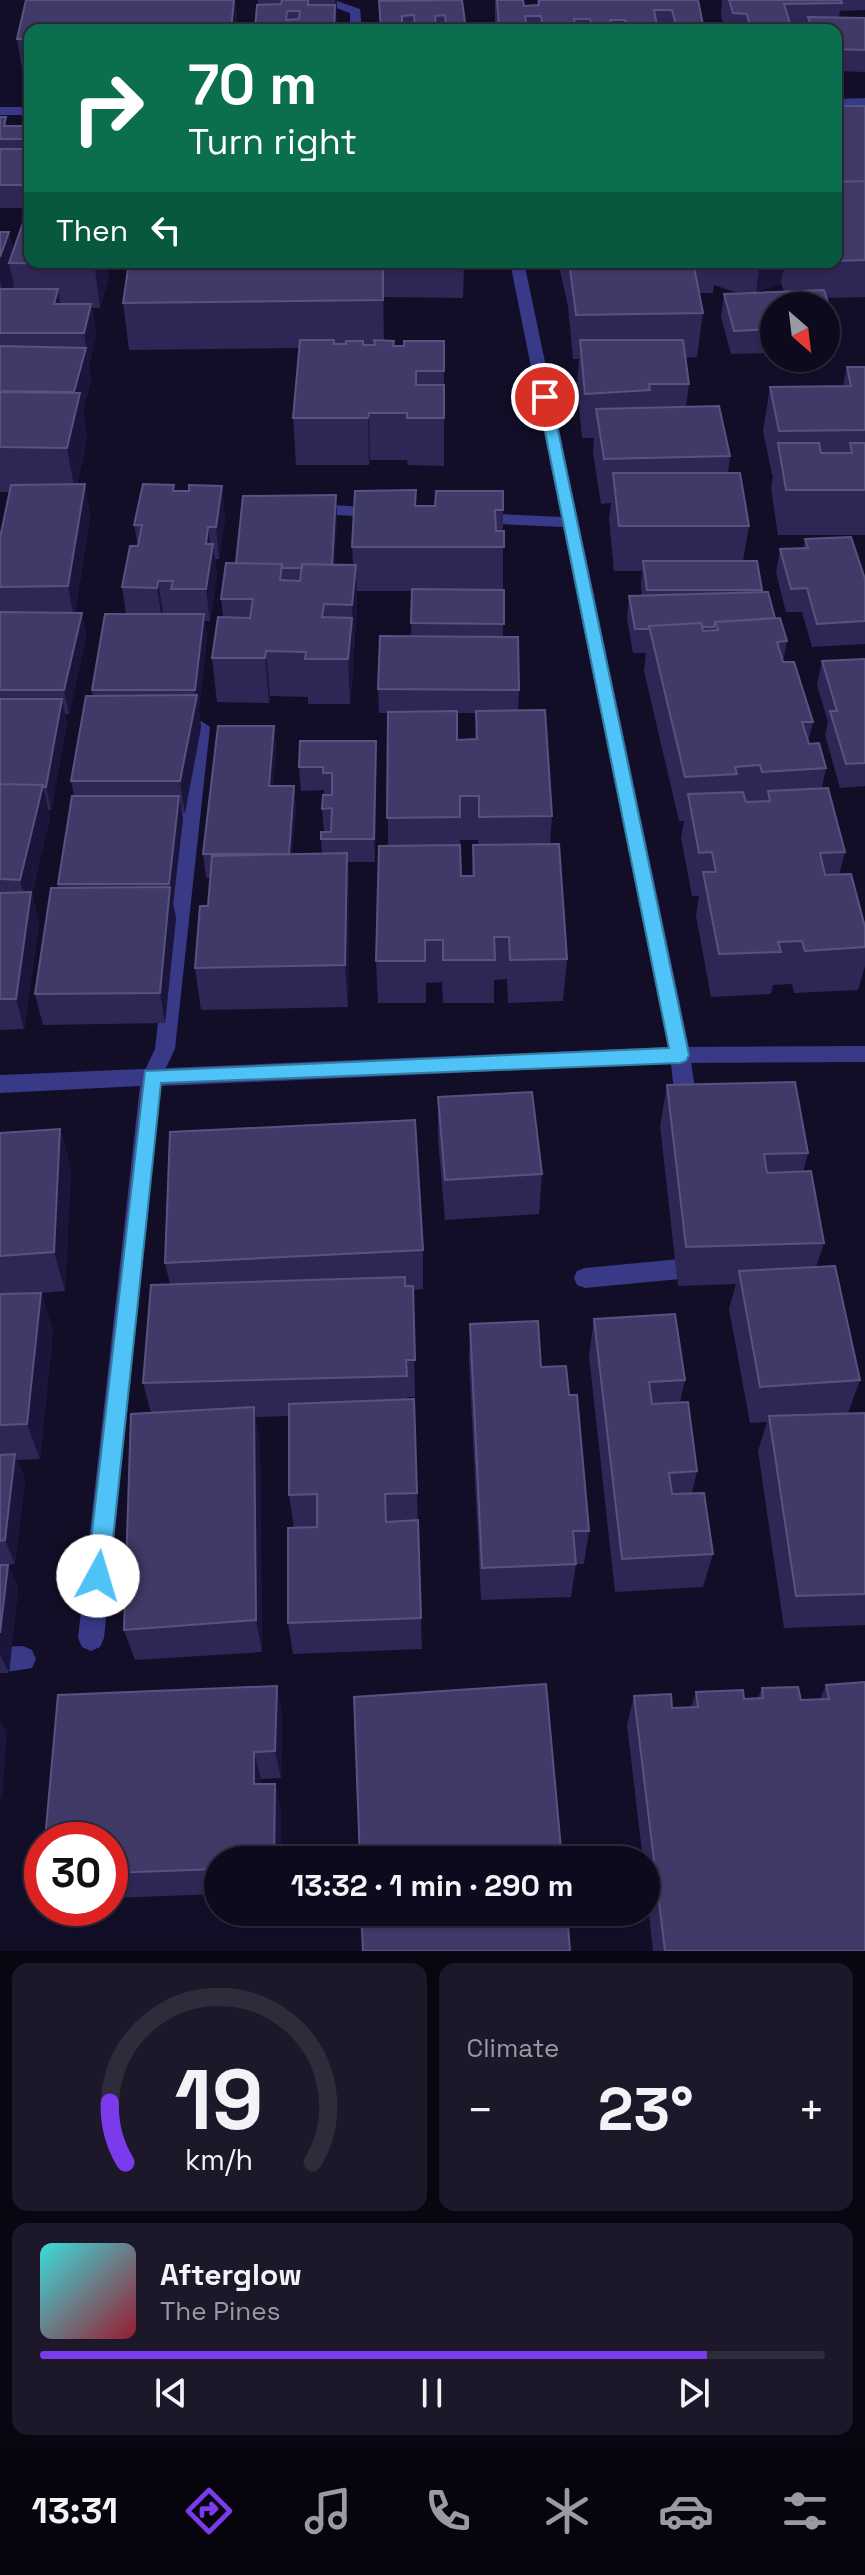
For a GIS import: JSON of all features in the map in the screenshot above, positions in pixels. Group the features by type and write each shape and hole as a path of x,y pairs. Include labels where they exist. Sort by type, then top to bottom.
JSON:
{"street":[{"path":"276,0 346,5 356,11 356,24"},
{"path":"842,103 865,102"},
{"path":"0,111 24,111"},
{"path":"518,268 680,1055 689,1131"},
{"path":"318,509 397,514"},
{"path":"460,517 570,522"},
{"path":"91,1638 152,1076 165,1049 201,727"},
{"path":"0,1084 680,1055 865,1054"},
{"path":"585,1278 706,1266 704,1251"}],"building":[{"path":"26,0 234,0 232,24 24,24 24,39 17,39"},
{"path":"282,0 308,0 308,5 335,5 334,24 255,24 257,5 281,4","holes":["287,11 300,11 299,19 286,20"]},
{"path":"462,0 465,24 446,24 445,15 435,16 436,24 415,24 414,15 402,16 402,24 381,24 379,1"},
{"path":"497,0 523,0 524,6 539,5 539,0 698,0 703,24 676,24 672,10 654,10 657,24 626,24 625,20 610,20 611,24 591,24 590,19 574,19 575,24 542,24 541,16 525,16 526,24 499,24"},
{"path":"729,0 841,0 842,3 784,4 790,24 750,24 747,14 733,13"},
{"path":"808,17 865,18 865,50 842,49 842,24 811,24"},
{"path":"842,106 865,106 865,181 842,182"},
{"path":"0,117 6,117 4,126 24,126 24,139 0,139"},
{"path":"0,149 24,149 24,185 0,185"},
{"path":"865,181 865,260 842,261 842,182"},
{"path":"24,220 24,263 9,263"},
{"path":"0,232 9,232 0,257"},
{"path":"155,268 199,268 199,269"},
{"path":"383,268 383,300 123,303 128,269"},
{"path":"694,268 703,313 576,315 570,269"},
{"path":"0,289 58,289 54,304 91,304 84,333 0,333"},
{"path":"824,290 825,292 774,292"},
{"path":"760,293 760,330 734,331 724,294"},
{"path":"300,340 334,340 334,344 363,341 363,345 375,345 374,340 394,341 393,346 404,346 404,341 444,341 444,371 416,371 416,385 444,385 444,418 407,418 407,413 369,413 368,418 293,418"},
{"path":"580,340 683,340 689,384 649,384 650,390 585,394"},
{"path":"0,346 86,348 74,392 0,391"},
{"path":"847,367 865,367 865,430 779,431 770,387 851,386"},
{"path":"0,392 80,393 67,448 0,447"},
{"path":"719,406 730,456 604,459 596,409"},
{"path":"778,443 819,443 821,453 852,453 850,443 865,443 865,490 786,490"},
{"path":"613,473 740,473 749,526 619,526"},
{"path":"85,484 68,586 0,587 0,538 11,485"},
{"path":"143,484 174,485 173,491 189,491 189,485 222,486 216,527 208,527 206,544 213,544 206,589 171,589 173,581 158,581 157,588 122,587 130,546 138,546 142,525 134,525"},
{"path":"416,490 415,506 435,506 436,491 503,491 503,510 495,510 496,531 504,531 504,547 352,547 355,491"},
{"path":"336,495 332,565 302,564 302,568 282,568 282,564 236,563 243,496"},
{"path":"851,537 865,579 865,621 817,624 807,588 791,589 780,549 808,548 805,539"},
{"path":"643,561 757,561 762,590 647,590"},
{"path":"226,563 282,564 280,580 300,581 302,564 356,565 352,605 324,604 322,617 352,618 348,659 305,659 306,652 266,651 265,658 212,658 218,617 250,618 253,599 221,599"},
{"path":"412,589 504,590 504,624 411,623"},
{"path":"768,592 775,618 715,622 714,627 702,627 701,623 649,626 649,629 635,629 629,596"},
{"path":"0,612 82,613 64,690 0,690"},
{"path":"105,614 204,614 195,690 92,690"},
{"path":"780,618 787,641 777,642 783,662 794,662 813,722 802,722 809,744 819,743 826,768 762,772 760,765 735,767 737,774 685,777 649,626 701,623 703,631 718,630 715,622"},
{"path":"380,636 518,637 519,690 378,689"},
{"path":"865,659 865,763 846,764 830,711 837,711 822,661"},
{"path":"197,695 180,781 71,781 86,696"},
{"path":"0,699 62,699 46,787 0,784"},
{"path":"545,710 552,816 479,817 479,796 460,796 460,817 387,818 388,712 457,711 457,740 477,739 476,711"},
{"path":"218,726 274,726 269,786 294,786 289,854 203,854"},
{"path":"300,741 376,741 374,839 321,839 321,832 331,832 332,808 322,809 323,795 332,795 332,773 323,773 323,767 299,767"},
{"path":"0,784 43,785 20,880 0,879"},
{"path":"828,788 845,852 820,853 825,875 851,874 865,927 865,947 805,951 802,941 778,942 781,952 719,954 703,872 716,872 712,852 699,853 688,794 743,792 746,802 770,801 768,791"},
{"path":"72,796 179,796 169,884 58,884"},
{"path":"559,844 567,959 510,960 509,937 494,937 495,960 443,960 443,940 425,940 425,961 376,961 379,846 460,845 461,876 474,876 473,845"},
{"path":"347,853 345,965 195,968 200,906 208,906 212,856"},
{"path":"170,887 160,993 35,994 51,888"},
{"path":"31,892 16,999 0,999 0,893"},
{"path":"795,1082 808,1153 764,1154 767,1173 811,1171 824,1243 686,1247 667,1085"},
{"path":"532,1092 542,1174 445,1180 438,1097"},
{"path":"415,1120 423,1250 165,1263 170,1132"},
{"path":"60,1129 54,1252 0,1256 0,1133"},
{"path":"835,1266 860,1380 760,1387 739,1271"},
{"path":"405,1277 405,1286 413,1286 415,1360 406,1360 407,1376 143,1383 151,1285"},
{"path":"41,1293 27,1424 0,1425 0,1294"},
{"path":"675,1314 685,1380 649,1382 652,1404 688,1402 697,1471 669,1473 672,1494 704,1493 713,1554 622,1559 594,1319"},
{"path":"538,1321 541,1367 566,1366 569,1395 577,1395 589,1531 573,1531 576,1564 482,1568 470,1324"},
{"path":"414,1399 417,1493 385,1494 386,1522 418,1520 421,1618 288,1623 288,1528 317,1527 317,1494 289,1495 289,1404"},
{"path":"254,1407 256,1620 124,1630 131,1414"},
{"path":"865,1413 865,1594 796,1596 769,1416"},
{"path":"15,1454 5,1540 0,1541 0,1455"},
{"path":"0,1565 8,1565 0,1633"},
{"path":"865,1682 865,1951 665,1951 660,1910 660,1846 652,1846 634,1696 671,1694 672,1708 698,1707 696,1692 743,1690 744,1699 763,1698 762,1688 798,1687 801,1700 829,1699 826,1685"},
{"path":"546,1684 561,1846 359,1846 354,1697"},
{"path":"277,1686 275,1751 254,1752 254,1784 275,1784 274,1846 204,1846 204,1870 128,1872 128,1822 47,1822 58,1695"},
{"path":"362,1926 568,1926 570,1951 363,1951"}],"route":[{"path":"98,1576 152,1076 680,1055 545,397"}]}
